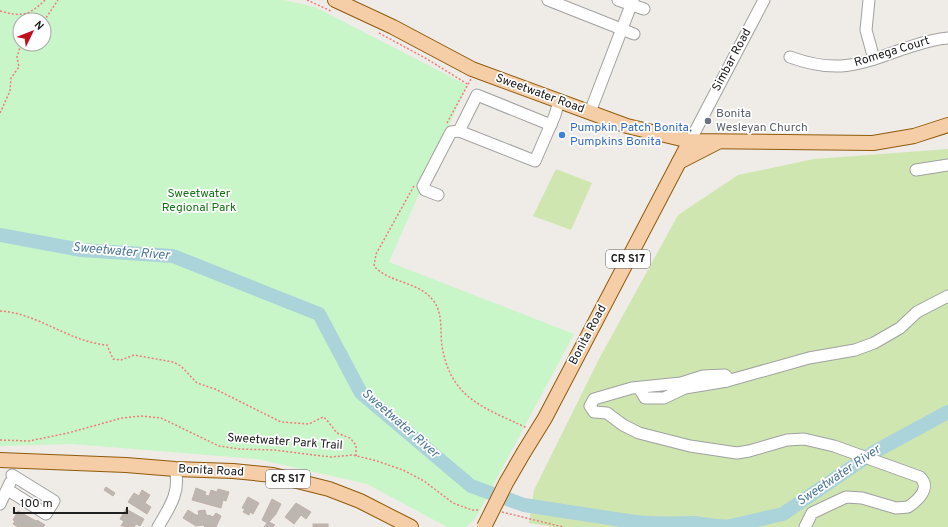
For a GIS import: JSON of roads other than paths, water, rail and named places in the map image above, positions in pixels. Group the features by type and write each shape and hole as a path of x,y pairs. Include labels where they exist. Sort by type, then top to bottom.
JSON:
{"main road":[{"name":"Sweetwater Road","path":"333,5 351,4 472,69 627,126 690,141 874,143 914,136 948,125"},
{"name":"Bonita Road","path":"484,527 506,483 545,418 690,141"},
{"path":"679,162 718,142"},
{"name":"Bonita Road","path":"0,460 126,465 175,469 234,471 273,475 329,489 360,502 393,523 411,527"}],"street":[{"path":"548,0 634,34"},
{"path":"618,0 632,2 644,9"},
{"name":"Simbar Road","path":"690,141 764,0"},
{"path":"869,0 866,30 874,60"},
{"path":"590,112 632,2"},
{"name":"Romega Court","path":"790,57 810,64 831,67 853,65 874,60 932,39 948,38"},
{"path":"459,131 476,95 551,125"},
{"path":"438,195 425,190 423,186 451,132 459,131 535,161 551,125 559,101"},
{"path":"916,170 948,165"},
{"path":"805,527 812,513 846,497 862,498 900,508 908,507 921,495 925,486 923,480 920,477 894,469 834,446 798,439 743,452 690,446 639,433 623,425 609,414 594,412 590,404 594,399 603,395 639,388 681,383 703,376 725,375 727,376 727,381 809,358 855,350 874,343 900,328 917,312 948,296"},
{"path":"0,504 8,490 16,461"},
{"path":"158,527 174,501 177,487 175,469"},
{"path":"8,490 46,514 54,501 12,476"}],"water":[{"path":"948,405 948,408 840,472 783,511 735,523 622,518 540,505 540,501 628,515 736,520 780,508 838,469"}],"waterway":[{"name":"Sweetwater River","path":"0,235 81,250 173,256 319,314 361,393 471,486 524,505 648,524 694,523 723,527"},
{"name":"Sweetwater River","path":"726,527 783,514 874,452 948,412"}],"place":[{"name":"Bonita Wesleyan Church","path":"708,121"},
{"name":"Pumpkin Patch Bonita, Pumpkins Bonita","path":"562,135"}],"park label":[{"name":"Sweetwater Regional Park","path":"199,201"}]}
